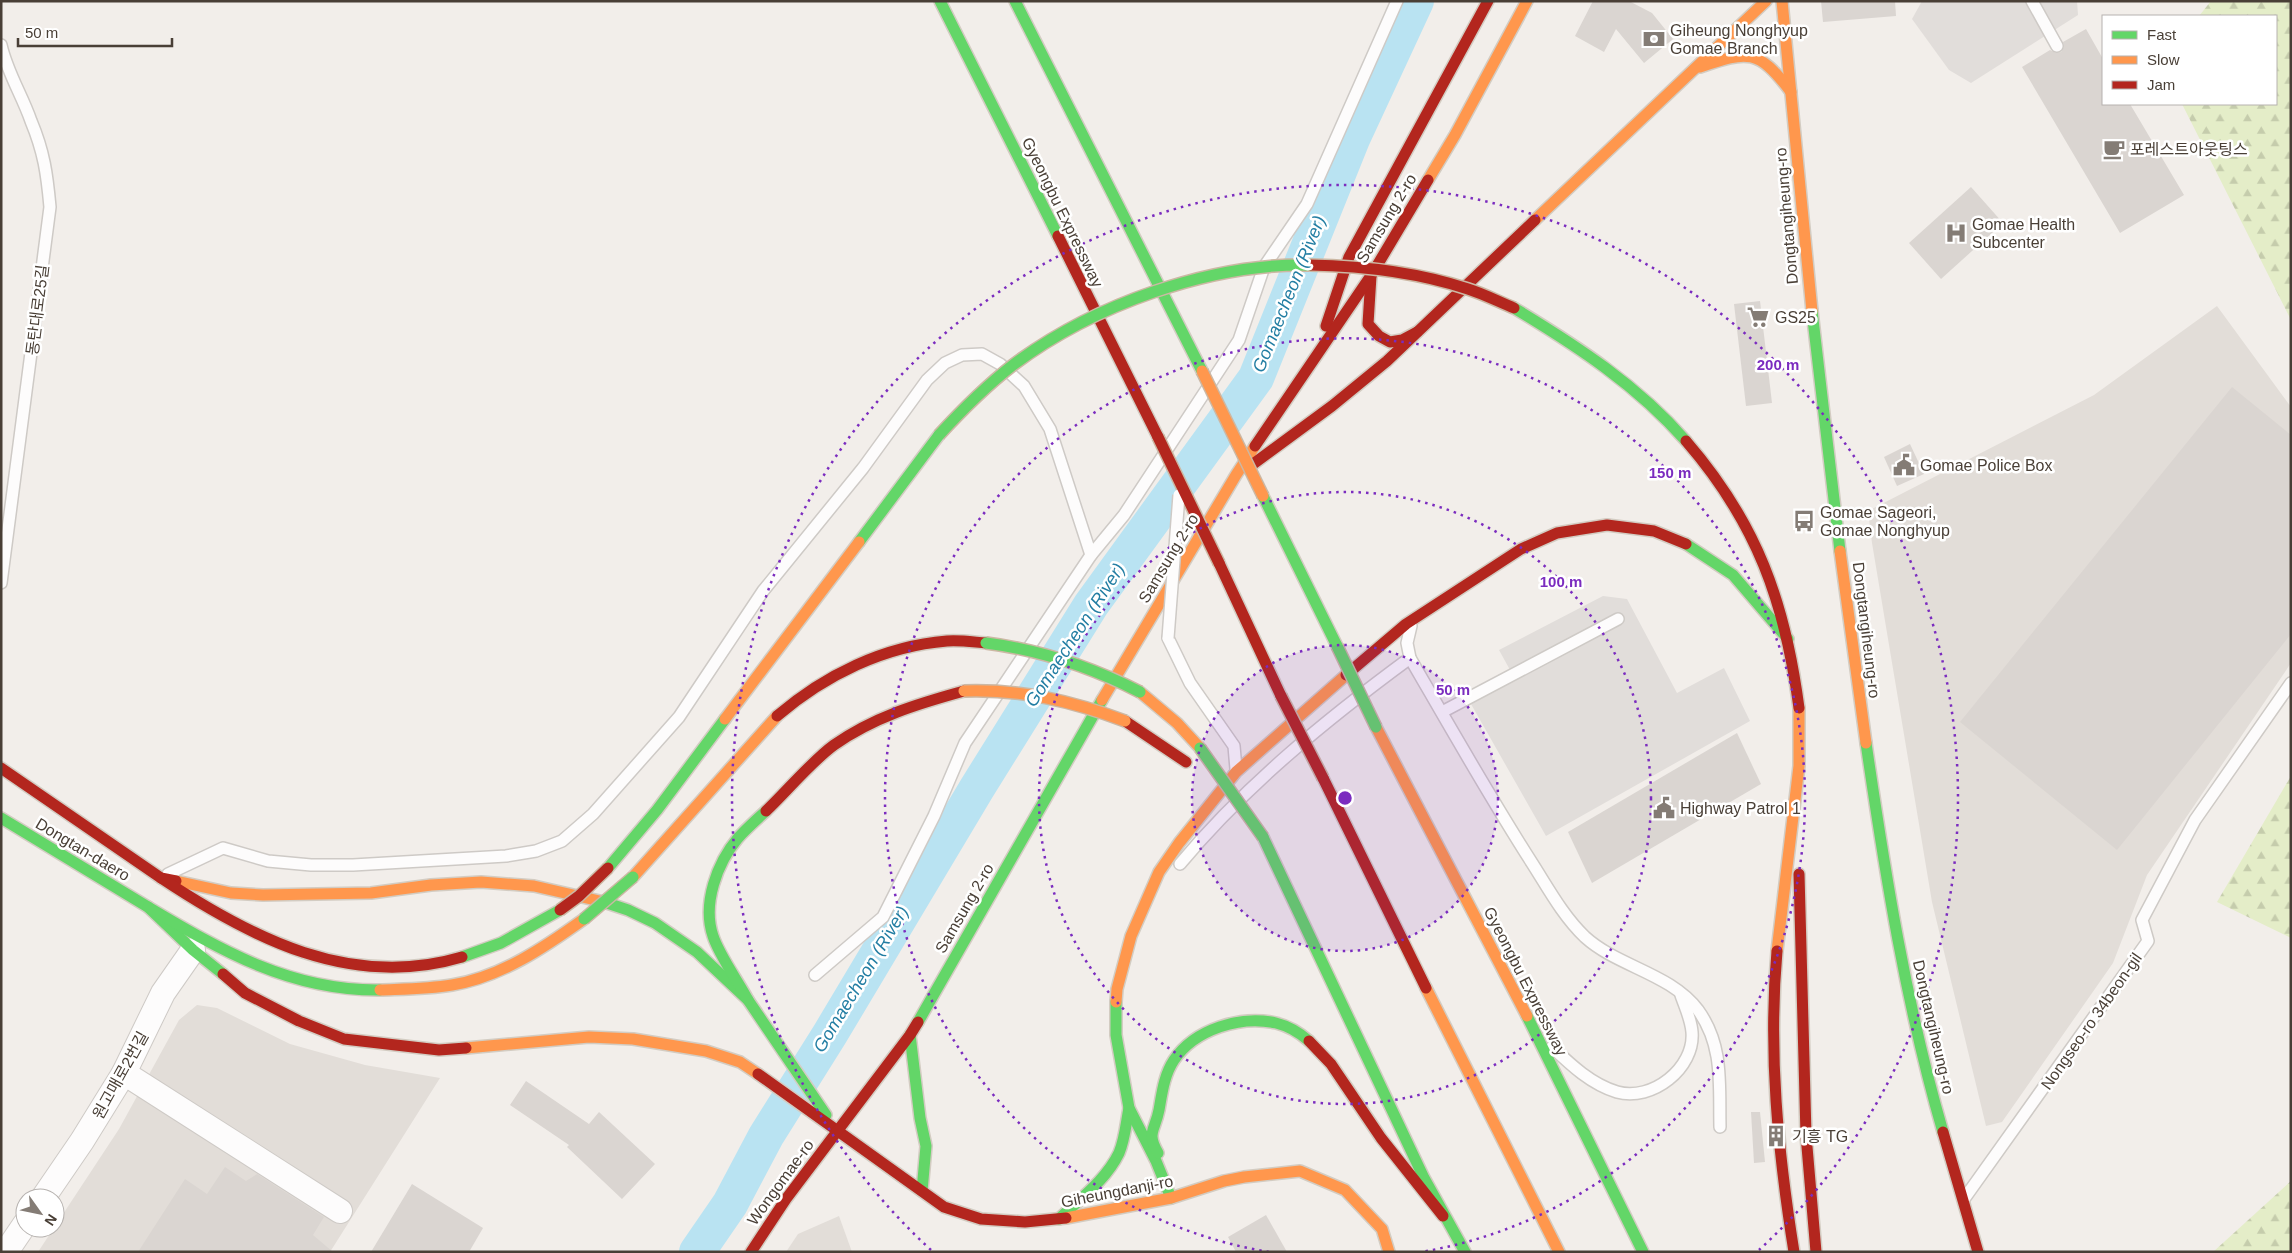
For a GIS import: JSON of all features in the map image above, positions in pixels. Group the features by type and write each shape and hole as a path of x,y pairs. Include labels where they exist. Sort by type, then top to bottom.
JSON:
{"main road":[{"name":"Gyeongbu Expressway","path":"940,1 1180,481 1281,696 1465,1068 1559,1252"},
{"name":"Gyeongbu Expressway","path":"1015,1 1202,371 1376,727 1534,1029 1643,1252"},
{"path":"1312,365 1349,257 1488,1"},
{"name":"Samsung 2-ro","path":"837,1132 910,1035 1087,726 1236,474 1312,365 1372,274 1455,135 1527,1"},
{"path":"1236,474 1264,458 1387,361 1766,1"},
{"name":"Dongtangiheung-ro","path":"1782,1 1806,264 1848,616 1872,783 1898,935 1924,1067 1978,1252"},
{"path":"1696,68 1744,54 1763,63 1779,75 1791,92"},
{"path":"1,768 161,878 220,915 286,948 342,962 378,967 429,964 478,953 526,932 560,910 579,896 608,868 657,810 939,436 1000,376 1040,346 1081,323 1192,280 1252,268 1311,265 1353,267 1389,271 1445,282 1514,308 1592,356 1636,392 1674,428 1705,464 1748,528 1775,590 1788,639 1800,717 1797,793 1806,1136 1816,1252"},
{"path":"1372,274 1368,324 1377,336 1388,342 1401,342 1422,329"},
{"path":"1171,1198 1156,1161 1129,1108 1116,1035 1115,1009 1119,980 1131,936 1159,872 1178,843 1236,772 1379,646 1418,616 1521,549 1557,533 1607,525 1654,531 1693,547 1733,575 1788,639"},
{"path":"148,908 230,952 267,968 312,983 353,989 435,988 483,975 520,961 544,948 584,919 633,877 734,761 776,717 802,695 848,668 897,650 948,641 986,643 1031,649 1064,658 1096,670 1140,692 1177,723 1200,748 1263,837 1289,896 1443,1216"},
{"path":"837,1132 748,1000 713,936 710,919 711,890 723,862 737,838 840,742 871,722 906,707 964,691 1017,690 1095,709 1125,721 1158,742 1189,766"},
{"path":"1212,789 1238,823"},
{"path":"1794,1252 1778,1138 1773,994 1779,922 1797,793"},
{"name":"Dongtan-daero","path":"1,818 148,908"},
{"path":"1254,846 1289,896"},
{"path":"161,878 231,893 263,895 371,894 431,885 481,882 534,886 591,898 628,910 655,923 697,952 748,1000"},
{"name":"Giheungdanji-ro","path":"148,908 193,950 245,993 299,1021 344,1038 439,1050 589,1037 633,1039 697,1049 740,1062 781,1089 812,1114 944,1207 981,1219 1025,1222 1059,1219 1171,1198 1224,1181 1244,1177 1300,1172 1345,1190 1382,1229 1389,1252"},
{"path":"1171,1198 1168,1179 1151,1139 1164,1079 1174,1059 1188,1043 1215,1028 1243,1020 1278,1023 1310,1040 1324,1053 1345,1079 1374,1126 1443,1216 1465,1252"},
{"path":"765,1042 766,1027"},
{"path":"910,1035 919,1112 926,1146 922,1191"},
{"path":"740,1062 756,1056"},
{"path":"1059,1219 1111,1166 1118,1155 1124,1138 1129,1108"},
{"name":"Wongomae-ro","path":"751,1252 786,1198 837,1132"}],"street":[{"name":"원고매로2번길","path":"50,1188 82,1142 124,1073 163,993 193,950"},
{"path":"124,1073 340,1211"},
{"path":"6,1252 16,1238"}],"lane":[{"path":"815,975 883,917 934,816 965,743 1092,555 1124,515 1239,340 1264,267 1307,204 1396,1"},
{"path":"2032,1 2057,46"},
{"name":"동탄대로25길","path":"1,45 4,57 32,121 46,163 50,207 1,583"},
{"path":"161,878 223,848 268,861 311,865 353,865 506,856 536,851 562,841 593,814 679,717 763,591 863,468 927,380 945,363 962,356 982,354 1000,364 1024,386 1050,429 1092,555"},
{"path":"1180,481 1168,638 1190,683 1234,746 1236,772"},
{"path":"1418,616 1408,636 1410,658 1490,797 1569,918 1585,937 1615,958 1679,991 1698,1010 1714,1039 1718,1061 1720,1127"},
{"path":"1442,712 1618,619"},
{"path":"1379,646 1393,647 1410,658"},
{"path":"1151,1139 1137,1107 1126,1044 1126,1005 1130,969 1138,940 1156,896 1190,852 1269,772 1338,711 1410,658"},
{"name":"Nongseo-ro 34beon-gil","path":"1962,1201 2148,941 2142,920 2164,874 2195,820 2291,683"},
{"path":"1534,1029 1574,1067 1598,1084 1619,1092 1643,1093 1659,1087 1682,1066 1690,1053 1692,1032 1679,991"}],"shaded area":[{"path":"1922,1 2077,1 2078,15 1971,83 1949,70 1912,19"},
{"path":"2217,306 2291,407 2291,663 2147,875 2113,963 2002,1122 1986,1126 1932,902 1868,511 2094,395"},
{"path":"1603,596 1627,599 1677,693 1724,668 1750,721 1546,836 1471,704 1515,679 1499,650"},
{"path":"197,1005 217,1008 290,1044 365,1065 440,1078 330,1252 38,1252 47,1238 65,1238 65,1211 119,1129 179,1020"},
{"path":"839,1216 852,1252 786,1252 798,1234"}],"green space":[{"path":"2211,1 2291,1 2291,320 2183,105 2277,105 2277,15 2200,15"},
{"path":"2291,776 2291,938 2217,902"},
{"path":"2291,1181 2291,1252 2213,1252"}],"building":[{"path":"1593,1 1629,1 1652,13 1673,39 1644,63 1616,29 1604,52 1575,36"},
{"path":"1821,1 1895,1 1896,16 1823,22"},
{"name":"포레스트아웃팅스","path":"2086,29 2102,57 2102,105 2131,105 2184,195 2120,233 2022,67 2050,50 2056,53 2061,52 2064,47 2063,42"},
{"name":"Gomae Health Subcenter","path":"1971,187 2003,223 1941,279 1909,243"},
{"path":"1760,301 1772,403 1746,406 1734,304"},
{"path":"2232,387 2291,435 2291,634 2117,850 1960,722"},
{"name":"Gomae Police Box","path":"1910,444 1924,474 1897,486 1884,457"},
{"name":"Highway Patrol 1","path":"1737,733 1761,784 1592,883 1568,832"},
{"path":"526,1081 589,1124 599,1112 655,1164 622,1199 567,1147 569,1145 510,1105"},
{"path":"1751,1112 1760,1112 1765,1162 1754,1163"},
{"path":"225,1167 246,1181 257,1174 324,1217 313,1235 333,1252 138,1252 185,1179 207,1194"},
{"path":"412,1184 483,1228 469,1252 371,1252"},
{"path":"1266,1215 1287,1252 1236,1252 1228,1237"}],"waterway":[{"name":"Gomaecheon (River)","path":"697,1252 730,1204 766,1136 830,1034 977,788 1091,605 1256,378 1352,139 1416,1"}],"traffic: fast":[{"path":"940,1 1058,236"},
{"path":"1015,1 1202,371"},
{"path":"939,435 974,398 1013,365 1045,343 1116,306 1193,280 1233,271 1272,266 1310,265"},
{"path":"1514,308 1561,337 1627,384 1686,441"},
{"path":"1812,311 1840,551"},
{"path":"859,542 939,435"},
{"path":"1263,496 1337,646"},
{"path":"1686,544 1733,575 1788,639"},
{"path":"986,643 1026,650 1084,667 1140,692"},
{"path":"1337,646 1376,727"},
{"path":"918,1022 1102,700"},
{"path":"608,868 657,810 725,719"},
{"path":"1866,743 1889,890 1907,987 1943,1132"},
{"path":"1200,748 1263,837"},
{"path":"748,1000 716,943 710,924 709,911 714,884 730,848 766,811"},
{"path":"1,818 148,907 193,950 223,974"},
{"path":"1263,837 1424,1178 1465,1252"},
{"path":"584,919 633,877"},
{"path":"604,902 628,910 655,923 697,952 748,1000 826,1115"},
{"path":"148,907 230,953 287,976 317,984 348,989 380,990"},
{"path":"462,957 501,943 560,910"},
{"path":"1116,1002 1116,1035 1129,1108 1156,1161 1171,1198"},
{"path":"1527,1016 1643,1252"},
{"path":"1158,1153 1154,1146 1152,1132 1166,1078 1174,1060 1194,1040 1220,1027 1234,1023 1262,1021 1285,1026 1309,1041"},
{"path":"910,1035 920,1118 926,1146 922,1191"},
{"path":"1059,1219 1092,1189 1114,1163 1123,1142 1129,1108"}],"traffic: slow":[{"path":"1428,180 1455,135 1527,1"},
{"path":"1535,220 1766,1"},
{"path":"1782,1 1812,311"},
{"path":"1700,67 1730,58 1751,57 1770,67 1791,92"},
{"path":"1202,371 1263,496"},
{"path":"1102,700 1255,446"},
{"path":"725,719 859,542"},
{"path":"1840,551 1866,743"},
{"path":"1116,1002 1117,989 1131,936 1159,872 1179,843 1236,772 1346,675"},
{"path":"964,691 1026,694 1066,702 1125,721"},
{"path":"1140,692 1177,723 1200,748"},
{"path":"1777,951 1799,766 1799,708"},
{"path":"633,877 777,716"},
{"path":"1376,727 1527,1016"},
{"path":"176,881 231,893 263,895 371,893 431,885 481,882 534,886 604,902"},
{"path":"380,990 452,985 488,975 522,960 584,919"},
{"path":"1426,988 1559,1252"},
{"path":"466,1048 589,1037 633,1039 706,1051 740,1062 758,1074"},
{"path":"1066,1218 1171,1198 1224,1181 1300,1171 1345,1190 1382,1229 1389,1252"}],"traffic: jam":[{"path":"1326,326 1349,257 1488,1"},
{"path":"1255,446 1372,274 1428,180"},
{"path":"1249,467 1332,406 1387,361 1535,220"},
{"path":"1058,236 1158,437"},
{"path":"1310,265 1390,271 1429,278 1474,291 1514,308"},
{"path":"1371,276 1368,324 1379,336 1390,342 1402,340 1417,332"},
{"path":"1158,437 1219,563"},
{"path":"1686,441 1732,502 1764,566 1776,599 1785,633 1799,708"},
{"path":"1346,675 1406,624 1521,549 1557,533 1607,525 1654,531 1686,544"},
{"path":"1219,563 1281,696"},
{"path":"777,716 796,701 835,676 878,656 901,649 947,641 986,643"},
{"path":"766,811 817,759 849,735 896,712 964,691"},
{"path":"1281,696 1323,778"},
{"path":"1125,721 1186,762"},
{"path":"1,768 161,878 176,881"},
{"path":"1323,778 1426,988"},
{"path":"560,910 579,896 608,868"},
{"path":"1799,874 1806,1135 1816,1252"},
{"path":"161,878 230,920 267,938 304,952 342,962 381,967 421,966 462,957"},
{"path":"1777,951 1774,989 1776,1102 1783,1177 1794,1252"},
{"path":"223,974 245,993 299,1021 344,1039 439,1050 466,1048"},
{"path":"751,1252 786,1199 918,1022"},
{"path":"1309,1041 1331,1064 1381,1138 1443,1216"},
{"path":"758,1074 944,1207 981,1219 1025,1222 1066,1218"},
{"path":"1943,1132 1978,1252"}],"place":[{"name":"Giheung Nonghyup Gomae Branch","path":"1654,39"},
{"name":"포레스트아웃팅스","path":"2114,149"},
{"name":"Gomae Health Subcenter","path":"1956,233"},
{"name":"GS25","path":"1758,317"},
{"name":"Gomae Police Box","path":"1904,465"},
{"name":"Gomae Sageori, Gomae Nonghyup","path":"1804,521"},
{"name":"Highway Patrol 1","path":"1664,808"},
{"name":"기흥 TG","path":"1776,1136"}]}
